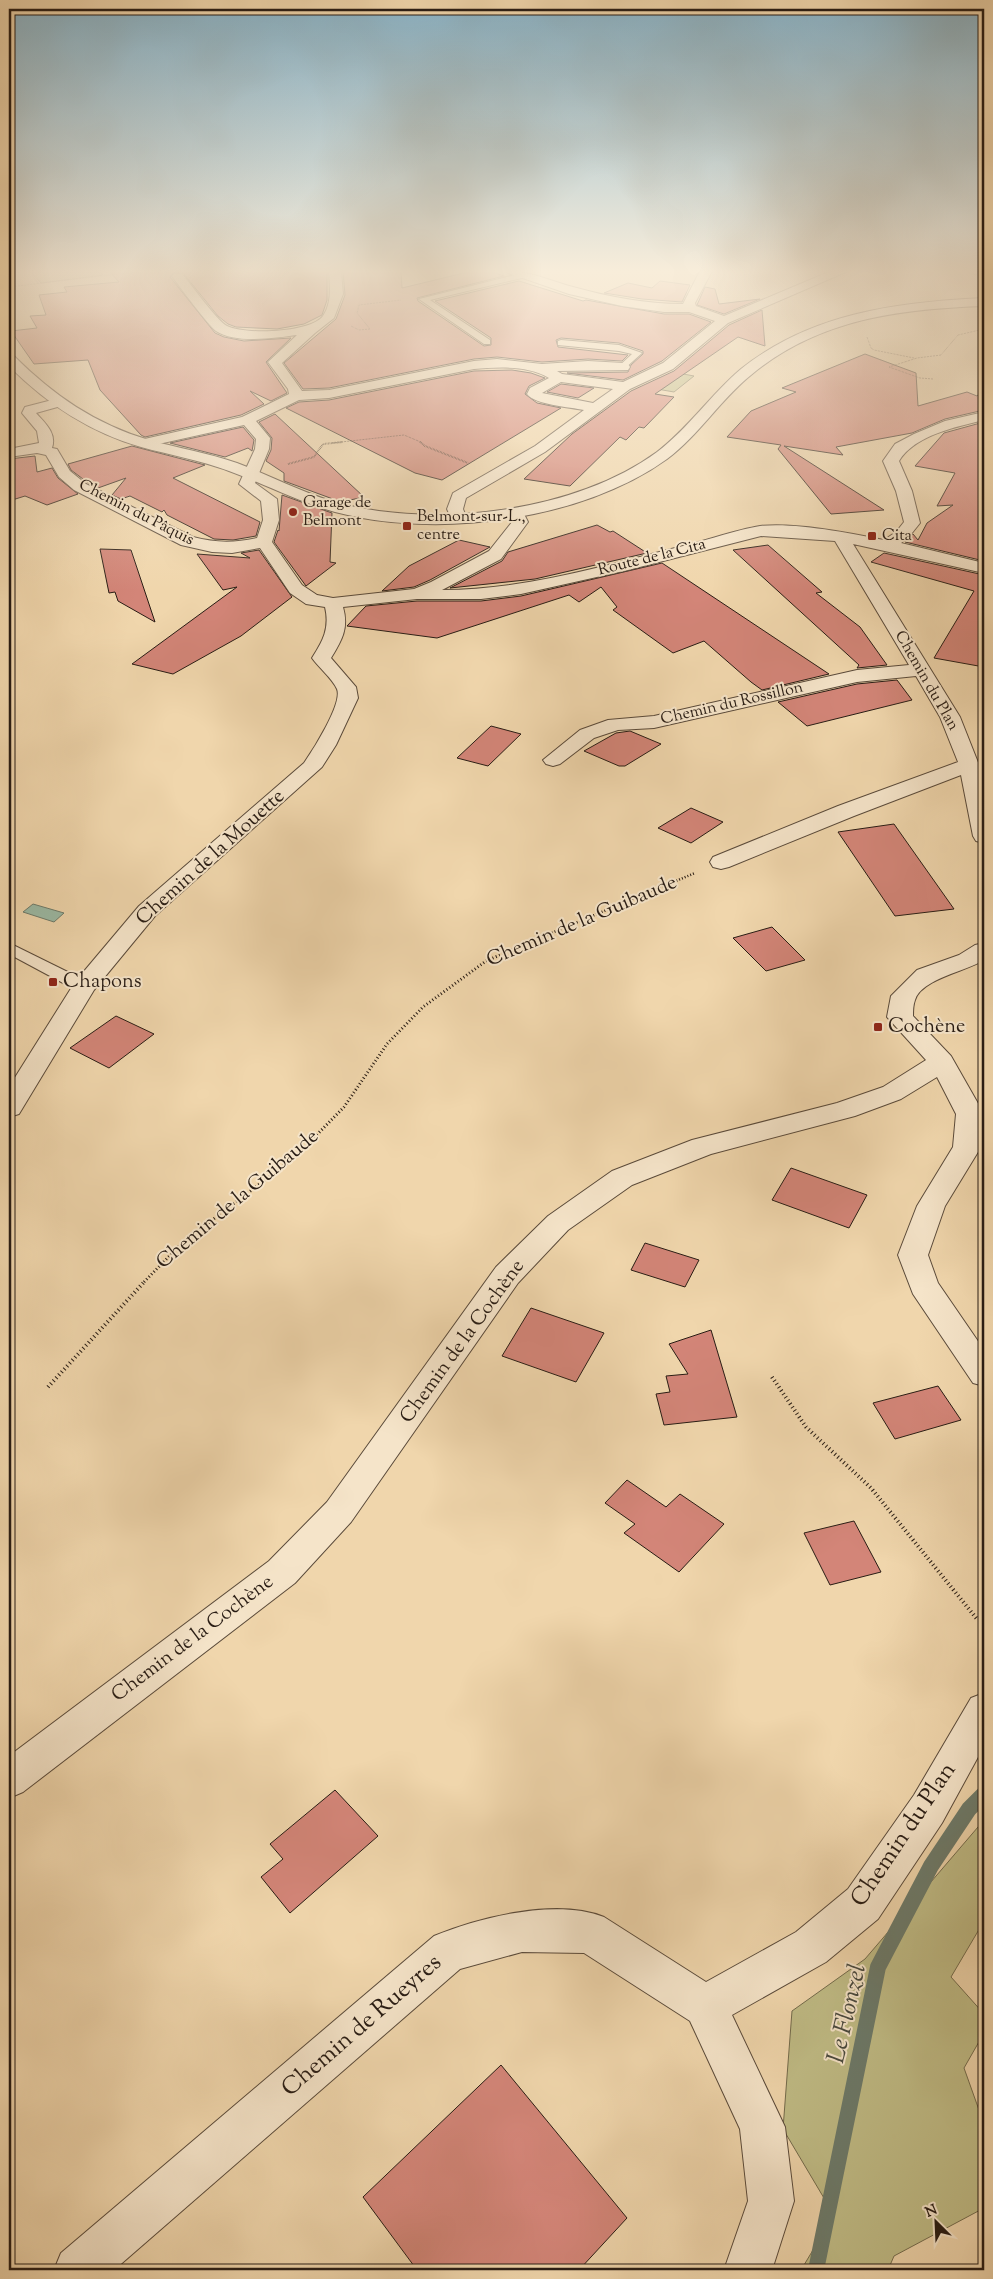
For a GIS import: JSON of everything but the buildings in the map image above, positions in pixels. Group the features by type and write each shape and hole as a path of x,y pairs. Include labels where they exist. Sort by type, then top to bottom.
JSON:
{"street":[{"path":"27,377 56,403 96,426 145,443 203,458 250,473 291,491 341,508 412,519 459,519 514,511 571,499 608,486 630,475 663,454 741,377"},
{"path":"286,377 295,389 296,396"},
{"path":"145,443 247,420 296,396 329,394 412,377"},
{"path":"459,519 455,509 459,496 540,449 626,386 644,377"},
{"path":"597,408 538,397 534,394 535,391 559,378 626,386"},
{"path":"9,453 40,449 46,446 47,439 42,426 29,413 30,410 56,403"},
{"path":"887,544 902,535 912,523 900,479 891,461 900,447 950,424 984,416"},
{"path":"247,420 263,438 262,449 250,473 247,484 269,499 272,520 264,542 296,590 312,600 332,603 417,594 495,556 520,522 518,517"},
{"name":"Chemin du Pâquis","path":"40,449 52,452 64,474 80,487 187,541 212,547 232,548 264,542"},
{"name":"Route de la Cita","path":"417,594 450,597 482,596 526,588 761,531 841,537 887,544 984,568"},
{"name":"Chemin du Plan","path":"841,537 950,717 969,765 984,836"},
{"name":"Chemin de la Mouette","path":"9,1108 84,987 147,911 312,767 348,698 346,687 321,658 334,638 338,621 332,603"},
{"name":"Chemin du Rossillon","path":"553,760 587,734 615,724 654,722 857,676 920,670"},
{"path":"721,862 846,811 969,765"},
{"path":"984,950 968,960 926,975 902,996 900,1017 942,1062 970,1114 967,1147 931,1206 913,1255 924,1286 984,1374"},
{"name":"Chemin de la Cochène","path":"9,1779 282,1572 339,1512 507,1275 558,1223 622,1178 702,1147 845,1110 892,1094 942,1062"},
{"name":"Chemin du Plan","path":"705,2006 812,1947 864,1904 928,1809 984,1710"},
{"name":"Chemin de Rueyres","path":"78,2270 450,1951 522,1931 589,1932 705,2006"},
{"path":"705,2006 762,2127 771,2202 748,2270"}],"lane":[{"path":"9,948 84,987"}],"path":[{"path":"918,377 932,378"},
{"path":"280,465 314,457 323,444 404,435 425,444 425,446 475,465"},
{"name":"Chemin de la Guibaude","path":"48,1387 115,1312 182,1243 295,1156 344,1107 387,1044 423,1007 486,960 721,862"},
{"path":"772,1377 806,1427 871,1488 977,1619"}],"shaded area":[{"path":"670,377 692,377 674,392 651,388"},
{"path":"33,904 64,913 54,922 23,912"},
{"path":"984,1820 984,1921 951,1977 984,2014 984,2033 964,2068 984,2124 984,2208 894,2256 888,2270 801,2270 834,2215 783,2129 792,2011 865,1959"}],"waterway":[{"name":"Le Flonzel","path":"816,2270 878,1967 931,1866 969,1809 984,1794"}],"place":[{"name":"Garage de Belmont","path":"293,512"},
{"name":"Belmont-sur-L., centre","path":"407,526"},
{"name":"Cita","path":"872,536"},
{"name":"Chapons","path":"53,982"},
{"name":"Cochène","path":"878,1027"}]}
